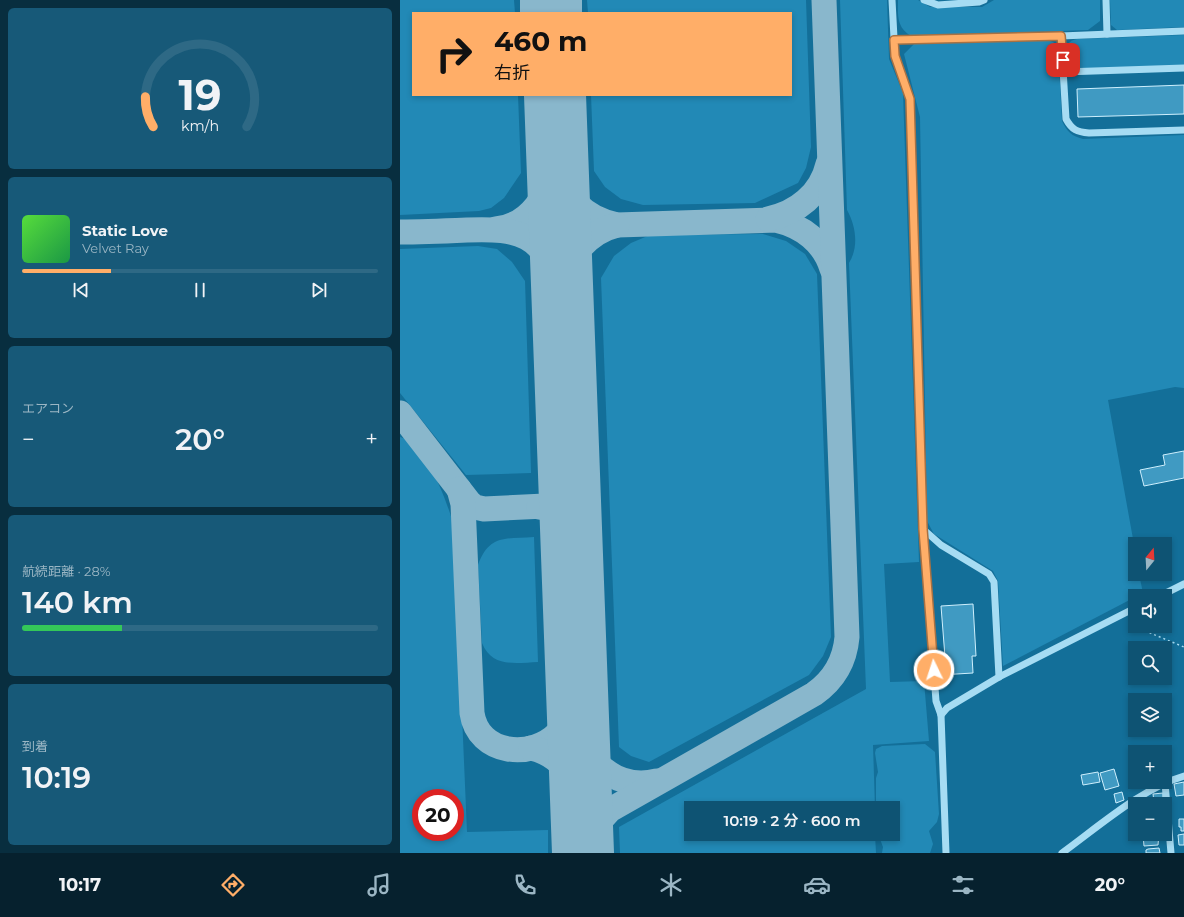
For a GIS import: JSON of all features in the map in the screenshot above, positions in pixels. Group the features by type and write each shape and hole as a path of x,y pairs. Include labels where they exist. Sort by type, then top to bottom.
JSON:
{"street":[{"path":"892,0 895,56 910,99 923,529 936,701 941,714 946,853"},
{"path":"924,0 938,5 979,2 984,0"},
{"path":"1106,0 1107,34"},
{"path":"894,40 1184,31"},
{"path":"1061,36 1066,119 1071,127 1077,132 1089,133 1184,130"},
{"path":"1064,72 1184,68"},
{"path":"923,529 941,544 989,574 994,582 999,677"},
{"path":"1172,590 1184,584"},
{"path":"941,714 947,708 999,677 1128,612"},
{"path":"1172,780 1184,776"},
{"path":"1062,853 1131,802 1154,789"},
{"path":"1166,789 1171,853"}],"path":[{"path":"1150,633 1184,647"}],"shaded area":[{"path":"400,0 514,0 515,12 412,12 412,96 518,96 521,173 504,198 491,208 479,211 400,215"},
{"path":"587,0 806,0 811,147 806,168 798,183 755,203 643,205 621,199 605,187 594,171 591,96 792,96 792,12 588,12"},
{"path":"840,0 887,0 889,59 903,93 919,562 884,564 890,682 924,681 929,741 873,745 875,801 684,801 684,841 875,841 876,853 620,853 619,827 866,689 849,263 854,250 855,236 853,223 847,210"},
{"path":"898,0 918,0 930,7 982,7 994,0 1100,0 1100,21 1088,30 911,36 900,25 898,16"},
{"path":"1110,0 1184,0 1184,27 1117,30 1111,25"},
{"path":"1184,35 1184,65 1082,69 1072,64 1065,55 1068,44 1077,39"},
{"path":"1047,40 1053,42 1058,46 1062,121 1068,131 1073,135 1083,139 1184,135 1184,388 1175,387 1108,400 1133,537 1128,537 1128,581 1140,581 1142,589 1128,589 1128,601 1003,666 998,581 993,571 934,534 927,521 920,117 904,54 914,44"},
{"path":"763,234 786,241 805,254 817,274 831,637 823,656 809,675 649,762 631,756 619,747 601,278 614,256 631,243 650,235"},
{"path":"478,246 497,249 512,262 525,281 531,473 466,475 400,393 400,249"},
{"path":"400,437 410,442 419,450 427,462 447,504 454,527 467,832 548,830 548,853 400,853"},
{"path":"534,537 538,662 513,663 498,660 486,651 482,643 478,565 482,555 493,543 500,540"},
{"path":"925,744 935,752 939,814 937,822 929,831 933,844 930,853 882,853 883,847 881,841 900,841 900,801 876,801 876,778 878,772 875,753 876,749 882,746"}],"building":[{"path":"1184,85 1184,114 1078,117 1077,89"},
{"path":"1184,451 1184,478 1144,486 1140,470 1165,465 1163,455"},
{"path":"973,604 976,656 972,656 973,673 940,675 939,658 945,657 941,606"},
{"path":"1114,769 1119,786 1105,790 1100,773"},
{"path":"1098,772 1100,782 1083,785 1081,775"},
{"path":"1184,782 1184,795 1176,796 1174,784"},
{"path":"1122,792 1124,800 1116,803 1114,794"},
{"path":"1163,793 1163,797 1153,797 1153,794"},
{"path":"1179,819 1184,819 1184,831 1181,831 1181,827 1179,827"},
{"path":"1184,834 1184,845 1179,845 1178,835"},
{"path":"1144,841 1158,841 1158,845 1144,846"},
{"path":"1159,848 1160,853 1146,853 1146,850 1148,849"}],"taxiway":[{"path":"583,853 592,830 610,810 814,694 833,676 844,654 847,637 824,0"},
{"path":"557,163 564,186 577,204 585,211 605,222 617,225 776,220 795,226 818,243 824,251 832,269"},
{"path":"496,229 509,226 528,215 543,196 557,163"},
{"path":"768,219 779,216 798,207 814,193 825,175 828,164"},
{"path":"562,287 568,266 580,248 588,240 606,228 617,225"},
{"path":"400,232 486,230 515,233 527,238 537,245 546,255 562,287"},
{"path":"400,413 469,502 475,507 484,509 545,506 561,497 569,484"},
{"path":"459,489 463,504 472,713 476,727 484,738 495,745 508,749 521,750 534,747 547,742 562,729 570,715 577,694"},
{"path":"539,507 555,511 563,517 571,531"},
{"path":"579,739 593,759 611,775 621,780 632,782 644,783 657,781"},
{"path":"531,748 540,750 554,758 572,777 581,792"}],"runway":[{"path":"551,0 551,12"},
{"path":"555,96 583,853"}],"route":[{"path":"934,670 923,529 910,99 895,56 894,40 1061,36 1063,60"}]}
